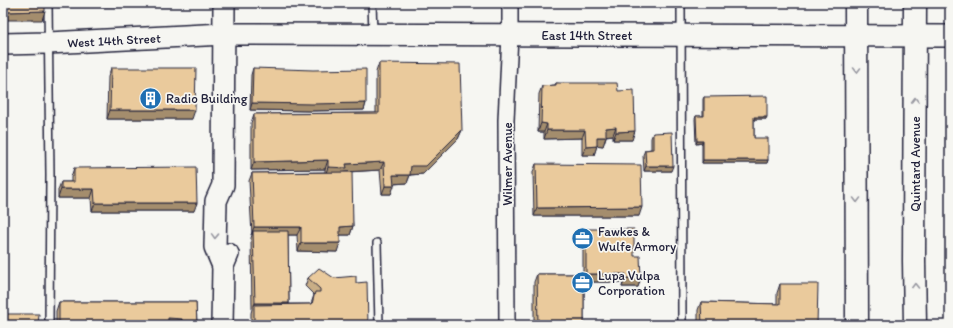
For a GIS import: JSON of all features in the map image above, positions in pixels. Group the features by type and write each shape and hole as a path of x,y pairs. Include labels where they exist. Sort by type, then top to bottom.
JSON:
{"highway":[{"path":"856,3 857,325"},
{"name":"Quintard Avenue","path":"915,3 915,325"}],"street":[{"path":"222,325 223,266 215,247 216,201 223,185 224,3"},
{"name":"Wilmer Avenue","path":"507,325 506,120 510,3"},
{"name":"West 14th Street","path":"3,44 224,34"},
{"name":"East 14th Street","path":"224,34 950,36"}],"lane":[{"path":"48,3 50,175 48,325"},
{"path":"372,3 373,34"},
{"path":"681,3 682,325"},
{"path":"377,243 379,325"}],"building":[{"path":"3,3 45,3 45,11 3,12"},
{"path":"379,63 460,64 462,130 426,166 411,166 410,175 393,175 394,186 385,186 384,162 346,164 347,168 328,167 328,160 254,162 254,114 379,113"},
{"name":"Radio Building","path":"111,68 196,68 195,110 110,110"},
{"path":"253,68 313,70 366,69 366,103 252,103"},
{"path":"556,83 617,83 618,91 634,90 635,131 616,132 616,127 606,128 606,137 597,137 597,146 586,147 585,130 547,130 547,124 541,123 542,86 556,85"},
{"path":"767,96 767,117 754,117 754,138 768,138 768,160 703,160 703,141 697,141 696,116 704,116 704,97"},
{"path":"672,132 673,166 646,166 645,150 653,149 653,133"},
{"path":"536,164 641,165 642,207 537,208"},
{"path":"196,167 197,203 95,203 94,189 61,189 61,182 74,182 74,168"},
{"path":"352,172 353,226 340,227 340,243 301,243 301,227 254,227 252,173"},
{"path":"586,229 634,229 634,256 640,256 641,278 625,278 626,274 586,274"},
{"path":"253,231 288,231 289,303 255,303"},
{"path":"319,268 334,278 356,276 356,283 367,282 368,325 254,325 254,305 312,304 315,292 320,292 320,289 308,278"},
{"path":"537,274 584,274 584,325 538,325"},
{"path":"780,284 818,284 817,325 702,325 701,302 780,304"},
{"path":"59,302 196,302 197,325 182,325 182,319 168,318 168,325 59,325"},
{"path":"3,314 39,314 38,325 3,325"}],"place":[{"name":"Radio Building","path":"150,98"},
{"name":"Fawkes & Wulfe Armory","path":"583,238"},
{"name":"Lupa Vulpa Corporation","path":"583,282"}]}
